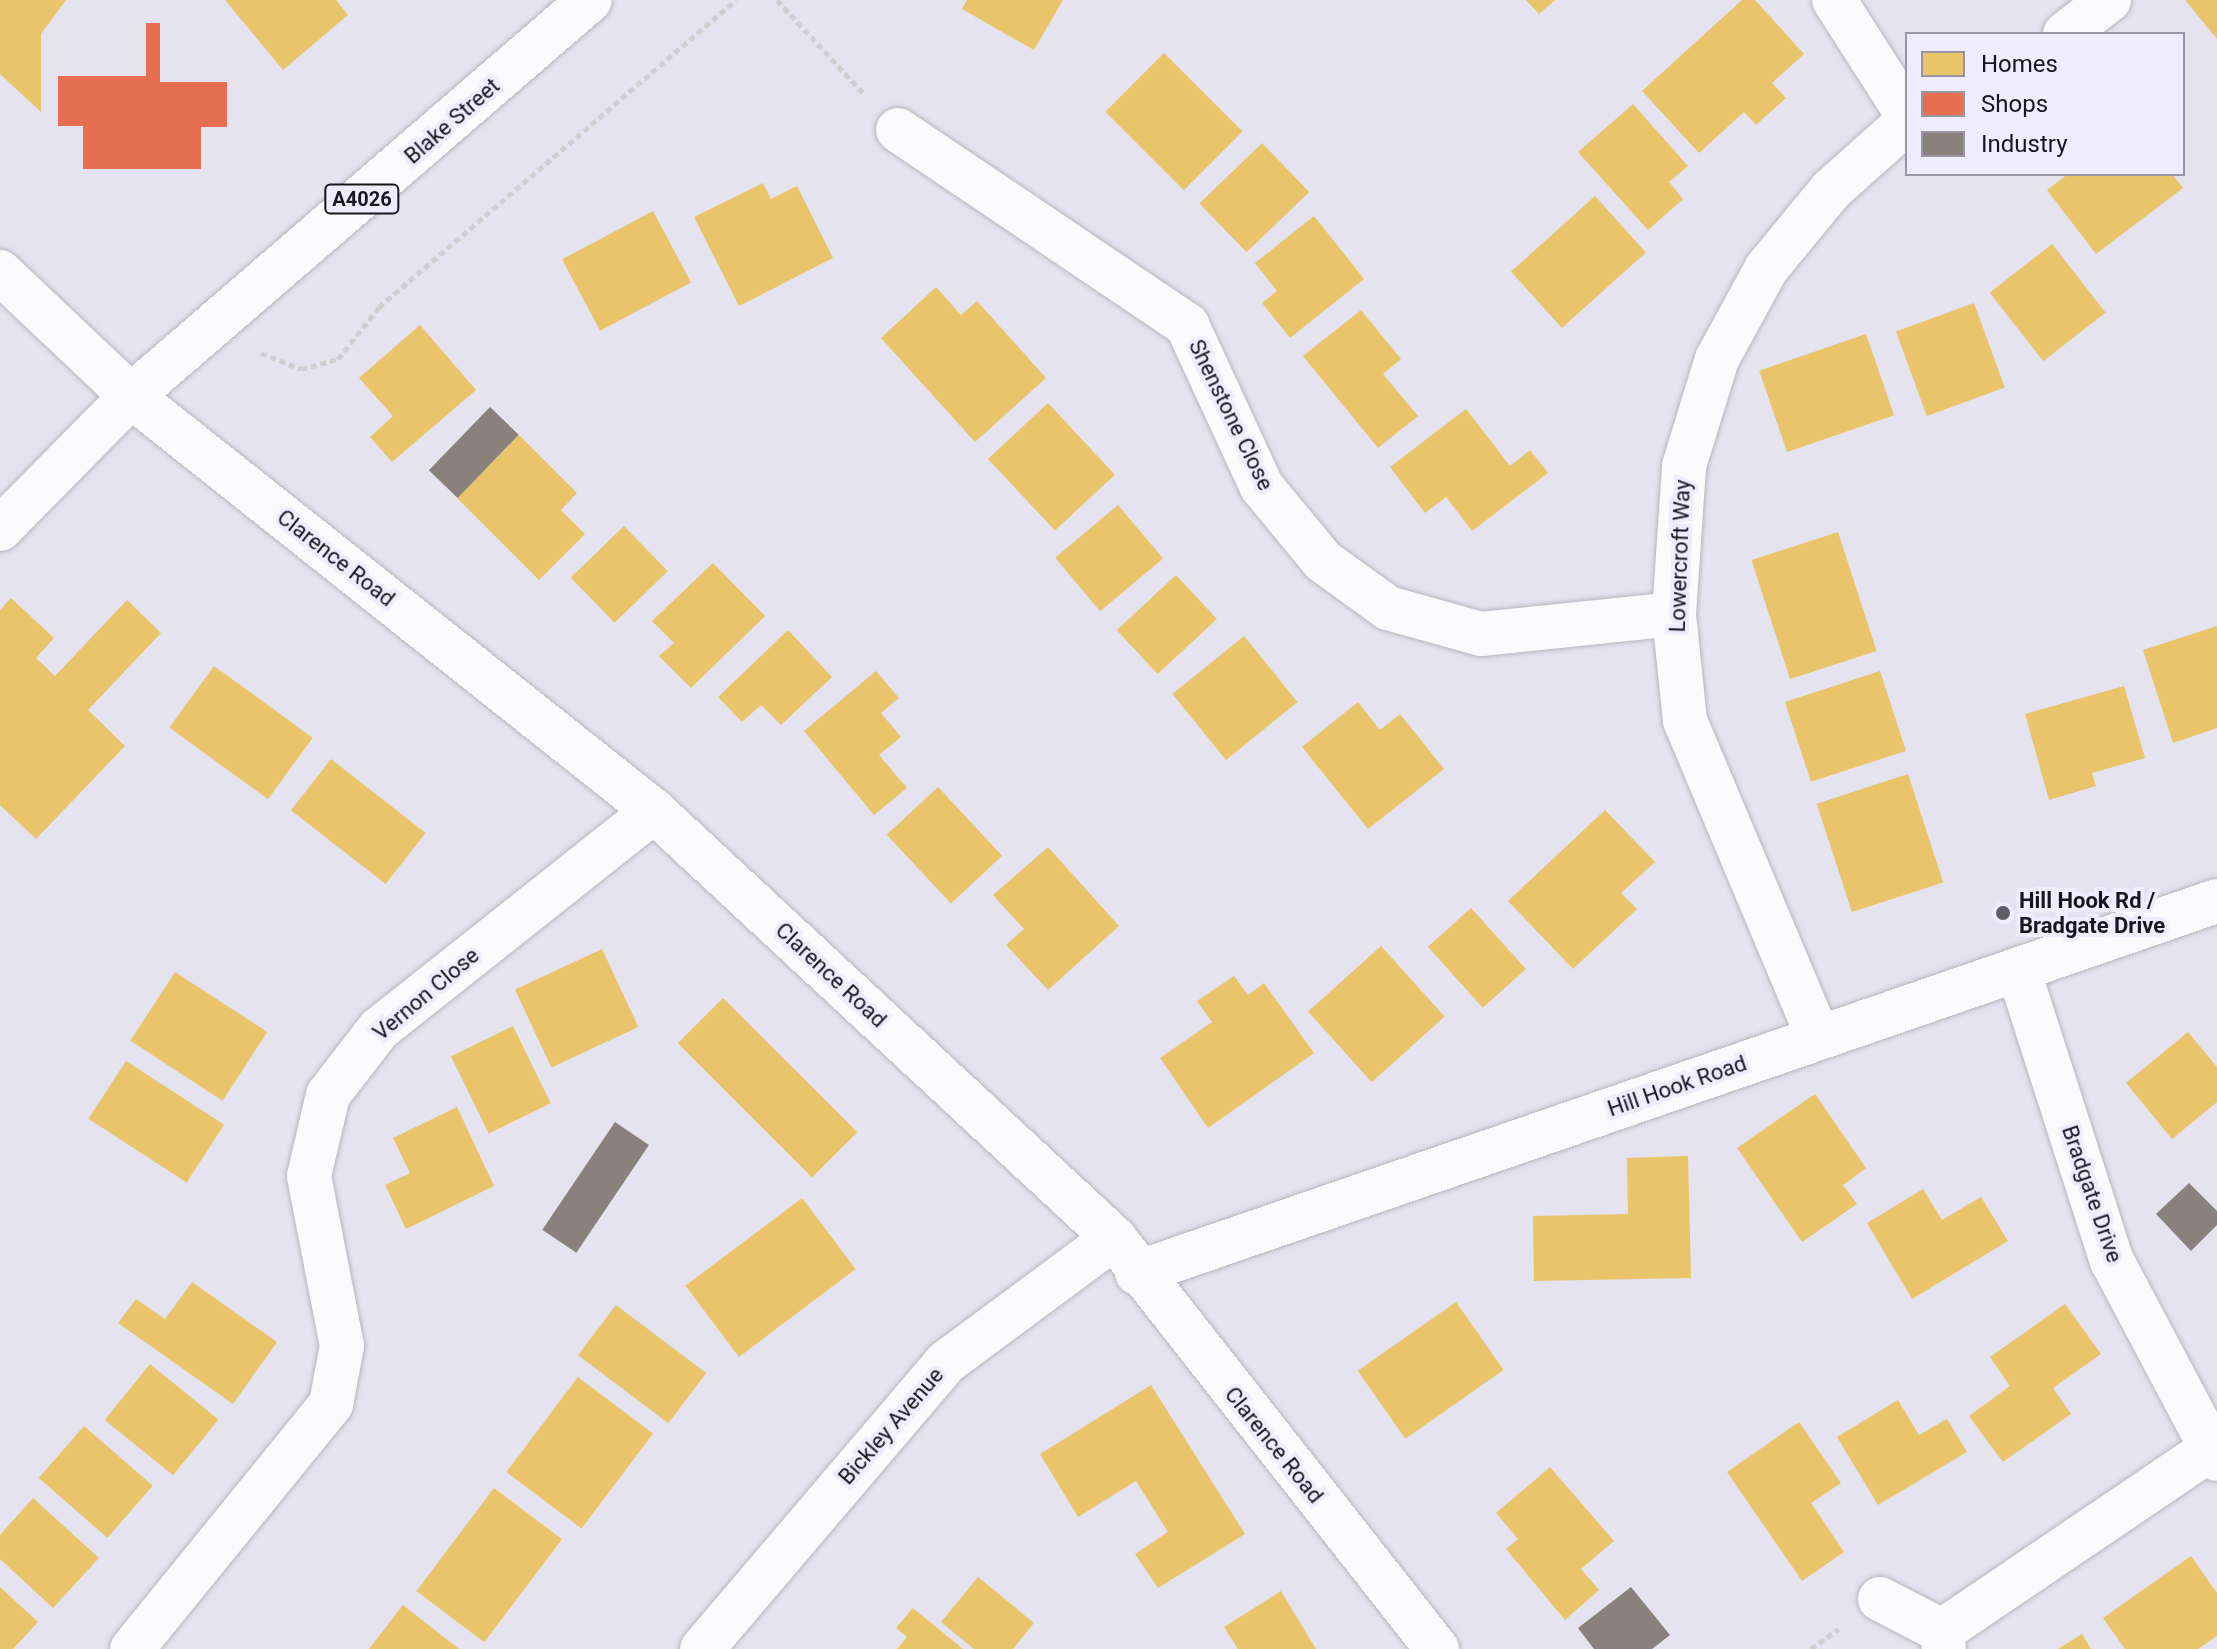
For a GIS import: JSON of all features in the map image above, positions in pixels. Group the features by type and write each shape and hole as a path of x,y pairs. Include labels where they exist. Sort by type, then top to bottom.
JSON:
{"street":[{"name":"Blake Street","path":"0,529 131,396 590,0"},
{"path":"1834,0 1905,111"},
{"path":"2068,32 2109,0"},
{"name":"Lowercroft Way","path":"1818,1037 1685,721 1674,614 1684,466 1717,359 1766,269 1831,190 1905,124"},
{"name":"Shenstone Close","path":"898,130 1187,325 1262,487 1323,561 1388,608 1481,634 1674,614"},
{"name":"Clarence Road","path":"0,272 131,396 654,811 1126,1255 1437,1649"},
{"name":"Vernon Close","path":"132,1649 331,1404 342,1346 309,1176 328,1095 379,1029 654,811"},
{"name":"Hill Hook Road","path":"1126,1255 2019,972 2217,901"},
{"name":"Bradgate Drive","path":"1880,1599 1943,1640 2214,1454 2112,1261 2019,972"},
{"name":"Bickley Avenue","path":"702,1649 945,1363 1126,1255"}],"path":[{"path":"205,333 301,369 338,359 379,307 736,0"},
{"path":"777,0 898,130"}],"building: Homes":[{"path":"0,0 66,0 41,34 41,112 0,74"},
{"path":"225,0 336,0 348,15 283,70"},
{"path":"967,0 1063,0 1034,50 962,9"},
{"path":"1526,0 1555,0 1539,14"},
{"path":"1742,0 1755,0 1804,54 1772,83 1786,98 1756,125 1744,112 1699,153 1642,91"},
{"path":"2185,0 2217,0 2217,39"},
{"path":"1164,53 1242,131 1184,190 1105,112"},
{"path":"1633,104 1688,166 1669,182 1683,199 1648,230 1578,152"},
{"path":"1262,143 1309,192 1247,252 1199,203"},
{"path":"2065,176 2174,176 2183,188 2096,254 2047,190"},
{"path":"763,183 771,199 797,186 833,258 739,306 694,217"},
{"path":"1595,196 1646,252 1562,328 1511,272"},
{"path":"653,211 691,283 600,331 562,259"},
{"path":"1314,216 1364,279 1290,338 1262,303 1277,291 1255,263"},
{"path":"2052,244 2106,313 2043,361 1990,293"},
{"path":"936,287 961,315 977,301 1046,378 975,442 881,338"},
{"path":"1974,303 2005,388 1927,416 1896,331"},
{"path":"1361,310 1401,359 1383,374 1418,416 1378,448 1303,356"},
{"path":"420,325 476,390 392,462 370,437 393,416 359,378"},
{"path":"1866,334 1894,415 1787,452 1759,371"},
{"path":"1048,403 1115,475 1055,531 988,459"},
{"path":"1466,409 1510,466 1530,450 1548,473 1472,531 1446,497 1425,513 1390,467"},
{"path":"519,435 577,493 561,510 585,534 539,580 457,498"},
{"path":"1118,505 1163,559 1100,611 1055,558"},
{"path":"624,526 668,571 615,623 571,577"},
{"path":"1838,532 1877,651 1790,679 1751,560"},
{"path":"713,563 765,616 691,688 659,656 674,643 652,621"},
{"path":"1176,575 1217,619 1158,674 1117,630"},
{"path":"11,598 54,638 36,658 55,676 127,600 161,633 88,710 125,746 36,839 0,805 0,610"},
{"path":"2217,626 2217,728 2173,743 2143,650"},
{"path":"788,630 832,677 781,725 761,705 742,722 718,697"},
{"path":"1244,636 1297,702 1226,760 1173,694"},
{"path":"214,666 313,738 268,799 169,727"},
{"path":"876,671 899,698 881,713 901,737 879,755 907,788 874,815 804,731"},
{"path":"1880,671 1906,751 1811,782 1785,702"},
{"path":"2124,686 2145,758 2092,773 2096,786 2049,800 2025,714"},
{"path":"1358,702 1380,730 1400,714 1444,769 1368,829 1302,747"},
{"path":"331,759 426,833 386,884 291,810"},
{"path":"1908,774 1943,882 1852,912 1817,804"},
{"path":"938,787 1002,856 951,903 887,835"},
{"path":"1605,810 1655,862 1621,893 1637,909 1573,969 1508,901"},
{"path":"1048,847 1119,926 1048,990 1006,945 1024,929 993,895"},
{"path":"1471,908 1526,969 1483,1008 1428,947"},
{"path":"1381,946 1445,1017 1372,1082 1308,1012"},
{"path":"602,949 638,1027 551,1068 515,990"},
{"path":"175,972 267,1032 223,1101 130,1041"},
{"path":"1234,976 1248,995 1264,983 1314,1053 1208,1128 1160,1058 1212,1022 1197,1001"},
{"path":"723,998 857,1132 812,1178 678,1043"},
{"path":"513,1026 551,1103 489,1134 451,1056"},
{"path":"2188,1032 2217,1067 2217,1102 2172,1139 2126,1083"},
{"path":"126,1061 224,1125 187,1183 88,1119"},
{"path":"1815,1094 1866,1168 1843,1185 1857,1204 1802,1242 1737,1148"},
{"path":"457,1107 494,1186 406,1229 385,1185 410,1173 393,1138"},
{"path":"1688,1156 1691,1278 1534,1281 1533,1216 1628,1214 1627,1158"},
{"path":"1923,1189 1942,1220 1981,1197 2008,1241 1912,1299 1867,1223"},
{"path":"802,1198 856,1269 739,1357 685,1286"},
{"path":"192,1282 277,1342 233,1404 118,1323 136,1299 165,1319"},
{"path":"1456,1302 1504,1370 1405,1439 1358,1371"},
{"path":"2065,1304 2101,1354 2053,1388 2071,1414 2003,1462 1969,1416 2010,1386 1990,1357"},
{"path":"616,1305 706,1373 668,1423 578,1355"},
{"path":"150,1364 218,1419 173,1475 105,1420"},
{"path":"578,1377 653,1434 581,1529 506,1472"},
{"path":"1151,1385 1245,1534 1158,1588 1135,1554 1168,1532 1136,1481 1078,1517 1040,1454"},
{"path":"1898,1400 1919,1435 1947,1419 1967,1452 1878,1505 1837,1437"},
{"path":"1799,1422 1841,1483 1811,1503 1844,1552 1802,1581 1727,1472"},
{"path":"84,1426 153,1486 107,1538 39,1478"},
{"path":"1550,1467 1614,1541 1581,1569 1599,1590 1565,1620 1506,1549 1518,1539 1496,1513"},
{"path":"494,1488 562,1539 484,1642 416,1591"},
{"path":"33,1498 99,1558 53,1608 0,1559 0,1535"},
{"path":"2191,1556 2217,1593 2217,1636 2198,1649 2125,1649 2103,1618"},
{"path":"978,1577 1034,1623 1013,1649 974,1649 941,1622"},
{"path":"0,1587 38,1622 13,1649 0,1649"},
{"path":"1281,1591 1316,1649 1238,1649 1224,1627"},
{"path":"403,1605 459,1649 369,1649"},
{"path":"913,1608 963,1649 897,1649 907,1637 896,1628"},
{"path":"2082,1634 2091,1649 2058,1649"}],"building: Shops":[{"path":"146,23 160,23 160,82 227,82 227,127 201,127 201,169 83,169 83,126 58,126 58,76 146,76"}],"building: Industry":[{"path":"490,407 519,435 458,498 429,470"},
{"path":"615,1122 649,1145 576,1253 542,1230"},
{"path":"2189,1183 2217,1211 2217,1225 2191,1251 2156,1214"},
{"path":"1631,1587 1670,1635 1652,1649 1594,1649 1578,1628"}],"place":[{"name":"Hill Hook Rd / Bradgate Drive","path":"2003,913"}]}
